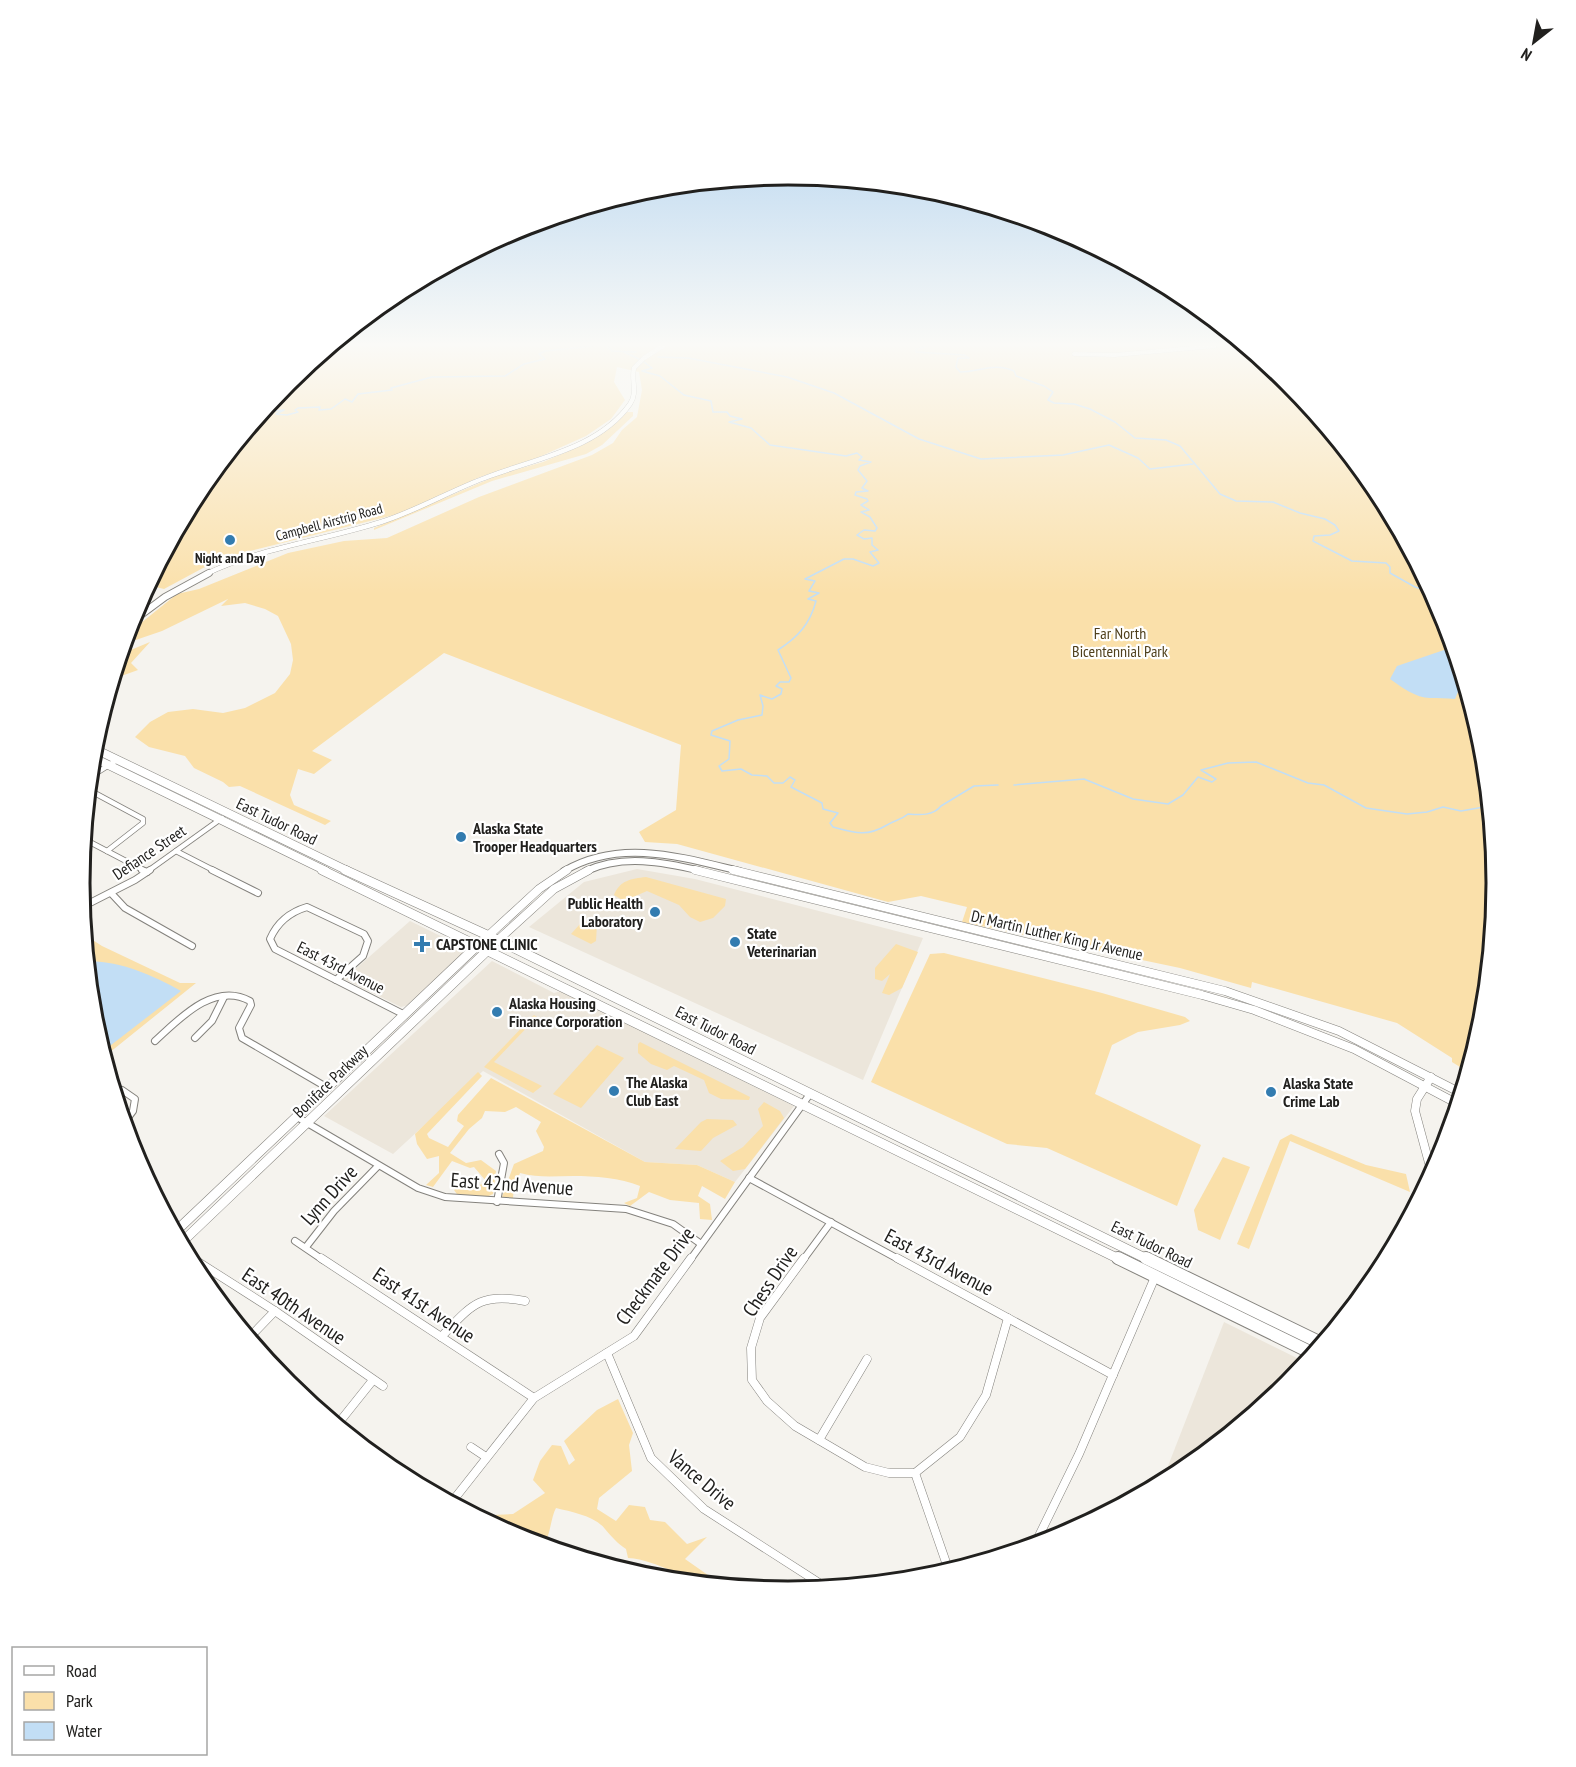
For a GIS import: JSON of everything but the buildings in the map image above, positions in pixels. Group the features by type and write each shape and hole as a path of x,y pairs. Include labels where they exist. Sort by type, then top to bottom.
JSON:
{"main road":[{"name":"East Tudor Road","path":"102,753 498,940 1316,1341"},
{"name":"East Tudor Road","path":"101,761 1307,1350"},
{"name":"Boniface Parkway","path":"181,1226 488,936"},
{"name":"Boniface Parkway","path":"187,1237 498,940"}],"street":[{"name":"Campbell Airstrip Road","path":"145,612 167,595 222,566 269,550 384,521 489,476 572,447 602,428"},
{"path":"99,771 117,760"},
{"path":"96,794 143,819 137,829 107,851"},
{"name":"Defiance Street","path":"90,903 147,872 228,814"},
{"path":"91,843 147,872"},
{"path":"176,851 258,893"},
{"name":"Dr Martin Luther King Jr Avenue","path":"488,936 543,884 563,870 587,859 631,851 669,854 1209,986 1284,1009 1339,1031 1454,1090"},
{"name":"Dr Martin Luther King Jr Avenue","path":"498,940 566,880 582,871 630,860 668,863 1202,995 1266,1014 1354,1049 1451,1100"},
{"path":"111,893 125,908 192,946"},
{"name":"East 43rd Avenue","path":"336,980 363,956 368,943 361,932 307,907 296,910 276,926 270,939 275,949 336,980 405,1015"},
{"path":"195,1038 212,1021 224,997"},
{"path":"155,1041 200,1001 242,997 251,1002 250,1009 239,1028 239,1033 244,1040 328,1088"},
{"path":"1266,1014 1278,1011 1339,1031"},
{"path":"1428,1161 1414,1111 1417,1099 1431,1077"},
{"path":"122,1090 135,1099 130,1115"},
{"name":"Checkmate Drive","path":"456,1497 534,1398 634,1336 810,1094"},
{"name":"East 42nd Avenue","path":"297,1118 418,1188 445,1197 626,1209 673,1224 701,1244"},
{"path":"497,1202 504,1163 499,1154"},
{"name":"Lynn Drive","path":"306,1247 334,1211 378,1166"},
{"name":"East 43rd Avenue","path":"749,1178 1113,1375"},
{"name":"Chess Drive","path":"831,1222 760,1318 751,1348 752,1380 767,1401 795,1426 865,1467 890,1473 915,1473"},
{"name":"East 41st Avenue","path":"295,1240 534,1398"},
{"path":"1040,1533 1080,1454 1160,1265"},
{"name":"East 40th Avenue","path":"205,1266 275,1311 383,1386"},
{"path":"441,1337 480,1299 505,1296 525,1301"},
{"path":"254,1333 275,1311"},
{"path":"946,1563 915,1473 960,1437 986,1395 1008,1318"},
{"name":"Vance Drive","path":"607,1353 651,1458 704,1509 816,1581"},
{"path":"819,1440 867,1359"},
{"path":"342,1419 374,1380"},
{"path":"471,1447 486,1457"}],"shaded area":[{"path":"637,869 695,879 923,938 863,1080 529,927 584,882"},
{"path":"410,921 463,947 463,953 409,1005 401,1007 344,979"},
{"path":"492,961 554,993 561,991 794,1106 735,1182 697,1165 645,1162 483,1071 393,1154 324,1116"},
{"path":"1224,1322 1299,1359 1248,1408 1213,1437 1167,1470"}],"green space":[{"name":"Far North Bicentennial Park","path":"259,428 597,428 586,436 537,458 480,477 398,514 242,553 203,568 164,589 156,587 184,534 234,459"},
{"path":"608,428 620,428 602,445 586,454 492,481 374,530 374,528 501,474 543,462"},
{"name":"Far North Bicentennial Park","path":"1317,428 1368,496 1414,575 1449,659 1473,747 1485,838 1485,929 1473,1020 1461,1068 1452,1062 1452,1058 1397,1023 1252,982 1251,988 1180,968 962,922 967,907 921,896 888,902 677,844 645,842 639,832 676,810 681,745 444,653 312,751 332,760 314,774 298,769 290,795 294,805 331,821 325,825 240,786 229,787 194,768 185,756 149,747 135,737 150,722 168,712 193,709 223,713 245,708 275,693 290,674 293,660 291,644 278,616 245,603 221,606 228,599 162,631 134,641 140,624 177,594 199,589 288,553 344,541 387,538 479,497 592,455 613,443 622,430"},
{"path":"150,642 131,663 138,670 122,676 127,659 130,650"},
{"path":"646,877 726,899 725,906 713,918 700,922 690,917 679,905 647,891 624,901 614,895 623,883"},
{"path":"581,923 597,924 596,941 591,944 571,934"},
{"path":"92,940 180,983 196,983 111,1051 103,1020"},
{"path":"896,944 918,952 902,988 889,995 882,993 890,974 882,981 875,979 875,968"},
{"path":"944,953 1102,993 1185,1017 1190,1021 1180,1025 1138,1032 1112,1045 1095,1094 1201,1145 1177,1206 1047,1148 1007,1144 871,1082 930,954"},
{"path":"534,1015 537,1017 494,1062 542,1086 533,1093 484,1067"},
{"path":"640,1042 750,1097 749,1100 721,1099 709,1093 704,1080 674,1066 667,1070 651,1064 638,1053"},
{"path":"597,1045 624,1058 581,1108 553,1094"},
{"path":"478,1072 482,1076 427,1134 429,1138 448,1147 464,1126 457,1121 458,1115 491,1078 645,1162 697,1165 735,1182 725,1199 702,1186 698,1196 710,1204 712,1220 700,1219 699,1203 670,1200 649,1192 630,1206 624,1203 637,1198 640,1186 607,1178 540,1176 520,1173 514,1187 513,1198 502,1197 514,1164 543,1151 544,1147 536,1131 541,1122 516,1107 505,1112 485,1111 482,1118 469,1129 450,1153 466,1163 481,1160 496,1171 493,1194 482,1199 459,1197 454,1190 462,1183 472,1190 486,1181 474,1167 470,1168 452,1161 433,1187 426,1185 439,1173 439,1156 427,1159 417,1144 415,1134"},
{"path":"764,1102 780,1111 784,1118 745,1169 733,1171 720,1161 743,1147 763,1126 758,1109"},
{"path":"707,1119 733,1120 737,1125 713,1138 701,1151 675,1149 701,1122"},
{"path":"1291,1134 1366,1165 1406,1174 1410,1192 1290,1141 1249,1249 1237,1244 1280,1140"},
{"path":"1223,1157 1250,1167 1220,1240 1198,1230 1194,1210"},
{"path":"618,1399 633,1433 629,1445 632,1471 599,1498 597,1509 616,1521 629,1505 645,1507 650,1520 665,1522 687,1544 707,1537 685,1559 711,1577 674,1572 651,1563 628,1558 626,1549 601,1525 569,1511 556,1508 547,1538 493,1516 513,1514 545,1493 533,1480 540,1461 552,1445 561,1446 569,1465 575,1460 564,1441 597,1410"}],"water":[{"path":"1446,651 1458,691 1455,699 1430,698 1409,691 1390,679 1397,666"},
{"path":"95,962 112,963 136,970 181,991 110,1046 103,1020"}],"waterway":[{"path":"752,428 770,445 846,456 857,453 862,457 859,460 871,462 860,466 858,470 867,481 862,488 868,491 856,492 855,495 867,499 868,501 861,505 869,510 861,512 870,517 877,528 875,531 864,530 857,535 864,539 872,538 872,545 878,550 870,552 879,563 873,566 853,559 844,559 805,579 815,581 809,591 819,593 808,599 816,601 810,617 792,640 778,650 791,678 789,682 780,682 776,686 782,689 781,694 772,699 760,695 763,706 762,715 738,720 712,731 711,735 730,741 729,759 719,766 722,771 741,769 752,775 767,776 774,783 783,783 790,777 795,780 791,787 822,803 823,809 838,813 830,823 833,827 861,833 880,829 908,814 922,815 934,812 974,786 998,785"},
{"path":"900,428 919,439 981,459 1063,455 1109,445 1138,458 1150,469 1193,464"},
{"path":"1123,428 1135,438 1166,440 1180,446 1220,494 1236,501 1273,502 1300,513 1325,519 1335,525 1339,531 1330,535 1314,536 1313,541 1352,561 1386,563 1390,567 1390,573 1420,589"},
{"path":"1014,785 1084,779 1133,799 1168,804 1183,795 1198,777 1212,782 1216,779 1201,770 1228,763 1256,762 1308,783 1324,785 1366,808 1407,814 1427,812 1443,807 1461,811 1482,807"}],"place":[{"name":"Night and Day","path":"230,540"},
{"name":"Alaska State Trooper Headquarters","path":"461,837"},
{"name":"Public Health Laboratory","path":"655,912"},
{"name":"State Veterinarian","path":"735,942"},
{"name":"CAPSTONE CLINIC","path":"422,944"},
{"name":"Alaska Housing Finance Corporation","path":"497,1012"},
{"name":"The Alaska Club East","path":"614,1091"},
{"name":"Alaska State Crime Lab","path":"1271,1092"}]}
